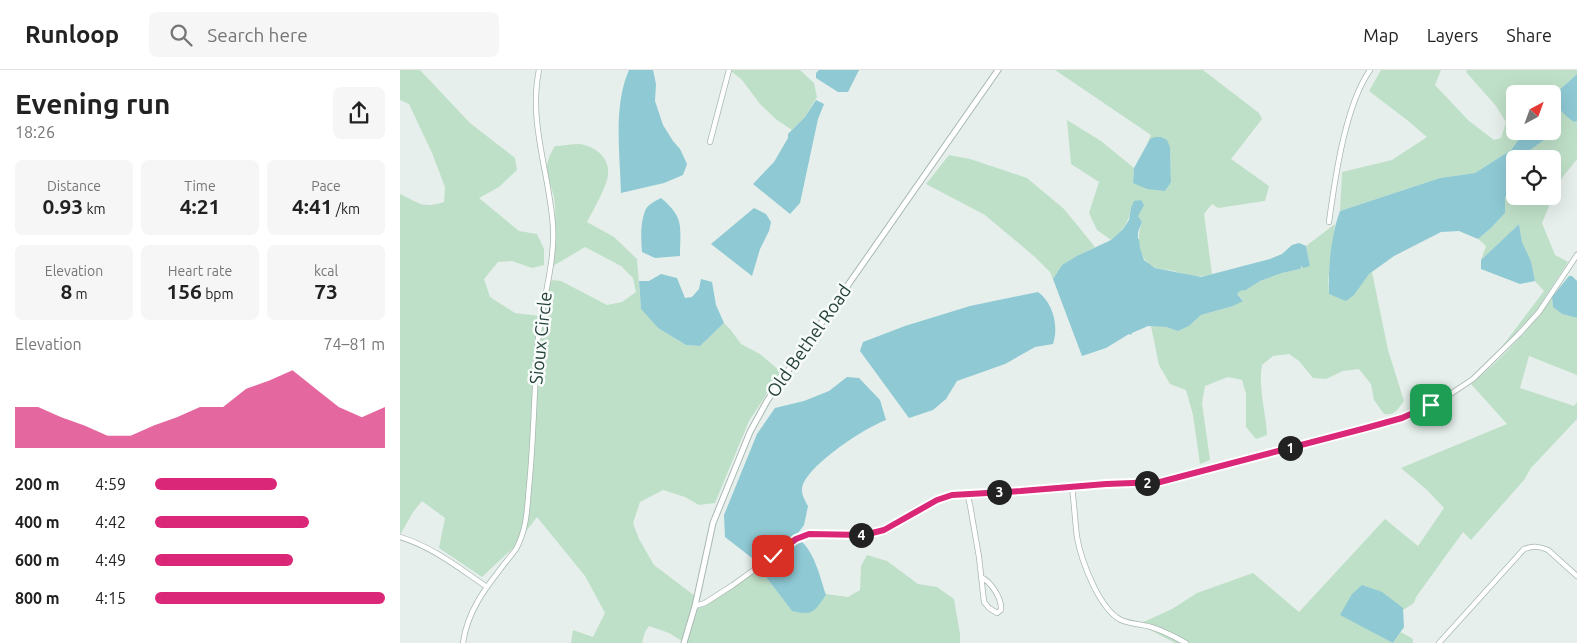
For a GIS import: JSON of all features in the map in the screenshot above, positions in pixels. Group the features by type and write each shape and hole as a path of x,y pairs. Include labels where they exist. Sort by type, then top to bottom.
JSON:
{"street":[{"name":"Sioux Circle","path":"463,643 470,614 482,594 516,549 526,523 533,450 538,341 554,238 536,118 538,70"},
{"path":"710,142 729,70"},
{"name":"Old Bethel Road","path":"684,643 695,606 714,523 750,432 760,413 772,393 998,70"},
{"path":"1329,222 1350,113 1360,87 1370,70"},
{"path":"695,606 705,603 726,590 798,538 814,533 852,536 873,533 889,527 937,500 952,495 1106,484 1148,483 1175,479 1402,418 1426,408 1465,386 1515,339 1546,303 1577,255"},
{"path":"1072,487 1077,538 1087,570 1105,605 1119,619 1152,627 1186,643"},
{"path":"966,493 970,505 984,602 988,608 997,613 1001,610 1001,604 988,582 981,576"},
{"path":"400,537 421,544 436,552 487,587"},
{"path":"1439,643 1524,550 1534,546 1548,550 1577,576"}],"green space":[{"path":"400,70 420,70 470,123 515,158 517,170 499,187 479,198 519,231 537,234 544,249 544,265 532,268 512,261 498,262 484,279 490,297 515,313 540,316 552,280 561,281 607,305 622,302 636,292 633,278 621,266 585,247 553,266 555,206 547,164 555,146 585,145 596,150 604,158 608,169 605,185 587,222 614,237 637,259 641,309 658,328 686,345 700,346 724,323 741,344 760,354 781,372 749,421 715,503 699,505 685,497 663,490 640,502 633,523 639,539 654,565 695,596 682,641 669,633 649,626 642,643 571,643 573,630 593,637 605,613 585,576 537,517 514,547 482,577 439,548 445,518 422,501 413,512 400,535 400,194 421,204 431,205 444,202 445,187 432,153 409,104 400,100"},
{"path":"730,70 800,70 814,83 817,97 805,117 792,130 777,120 760,104 742,80"},
{"path":"1055,70 1203,70 1259,113 1262,119 1231,159 1269,186 1265,201 1218,208 1212,204 1204,214 1212,274 1193,276 1156,268 1149,263 1140,248 1139,235 1142,222 1131,208 1124,226 1111,240 1097,230 1089,213 1099,182 1071,164 1067,120 1101,141 1134,168 1133,183 1171,182 1170,147 1150,139 1147,144 1151,135"},
{"path":"1381,70 1441,70 1435,85 1469,121 1494,140 1501,138 1506,122 1506,140 1518,140 1511,150 1506,150 1506,153 1475,173 1440,178 1340,211 1342,172 1392,160 1427,137 1369,91"},
{"path":"1467,70 1577,70 1577,74 1561,88 1561,85 1506,85 1506,122 1496,106 1466,72"},
{"path":"1561,101 1574,122 1577,121 1577,159 1561,179 1561,150 1530,150 1544,140 1561,140"},
{"path":"949,155 970,159 1027,178 1064,209 1095,247 1062,265 1053,279 1050,272 1035,257 985,215 926,184"},
{"path":"1506,196 1506,205 1549,205 1542,223 1555,255 1568,262 1537,310 1498,352 1544,291 1535,281 1531,261 1522,242 1519,224 1481,260 1486,246 1478,239 1505,213"},
{"path":"1335,224 1328,281 1329,294 1340,297 1372,272 1388,350 1404,401 1394,413 1384,414 1374,400 1371,384 1359,369 1343,371 1326,379 1313,378 1299,361 1289,354 1273,356 1262,365 1261,373 1267,435 1256,439 1246,427 1246,394 1242,380 1228,377 1205,386 1202,403 1210,460 1200,464 1193,415 1186,390 1170,384 1159,365 1151,326 1166,327 1178,331 1189,326 1201,315 1233,306 1243,300 1237,294 1260,281 1300,269 1303,266 1310,266 1306,246"},
{"path":"1552,297 1553,307 1562,314 1577,318 1577,375 1529,356 1520,388 1574,406 1577,402 1577,419 1531,468 1524,480 1471,540 1463,532 1416,597 1414,603 1403,610 1403,608 1340,614 1393,643 1175,643 1139,624 1172,609 1197,593 1253,573 1299,612 1385,519 1418,546 1444,508 1427,490 1401,468 1507,424 1471,384 1515,343"},
{"path":"867,555 887,561 918,584 937,587 954,599 960,643 687,643 698,608 706,606 760,569 792,611 826,596 826,594 848,597 860,590 861,566"},
{"path":"1401,632 1413,639 1413,643 1393,643"}],"water":[{"path":"629,70 653,70 656,84 655,101 663,125 680,149 687,164 683,175 664,183 621,193 619,114 624,84"},
{"path":"819,70 859,70 848,92 838,92 816,78 816,73"},
{"path":"1577,74 1577,121 1574,122 1561,111 1561,88"},
{"path":"816,100 824,104 818,119 800,203 790,214 753,184 774,162 788,138 788,134 805,117"},
{"path":"1155,137 1167,140 1170,147 1171,182 1165,191 1147,189 1133,183 1134,168 1150,139"},
{"path":"1518,140 1544,140 1530,150 1511,150"},
{"path":"1506,153 1505,213 1478,239 1459,231 1441,232 1394,256 1369,274 1354,295 1346,301 1329,294 1331,252 1334,231 1340,211 1440,178 1475,173"},
{"path":"661,198 678,217 680,224 680,256 655,258 642,252 643,216 649,205"},
{"path":"1141,200 1144,205 1138,216 1142,222 1138,232 1138,239 1144,260 1155,268 1201,277 1270,259 1282,254 1292,245 1299,243 1306,246 1310,266 1303,268 1302,266 1300,269 1260,281 1237,294 1243,301 1233,306 1201,315 1189,326 1178,331 1166,327 1148,326 1131,335 1129,334 1106,348 1082,356 1053,279 1062,265 1111,240 1123,229 1129,220 1134,201"},
{"path":"754,208 766,214 771,222 752,276 711,244"},
{"path":"1519,224 1522,242 1531,261 1535,281 1520,284 1481,269 1481,260"},
{"path":"661,274 677,278 685,298 692,297 699,289 701,279 712,282 716,305 724,323 700,346 686,345 658,328 641,309 639,281 649,281"},
{"path":"1569,276 1572,276 1577,281 1577,318 1562,314 1553,307 1552,297"},
{"path":"1038,292 1048,302 1053,315 1055,337 1053,344 1035,347 1005,364 957,381 946,399 933,410 909,418 860,351 863,342 905,326 970,306"},
{"path":"847,377 859,378 880,400 886,420 853,438 817,466 802,487 808,506 804,525 796,536 757,565 752,558 725,537 724,515 757,434 775,408 804,401 829,391"},
{"path":"800,540 813,558 826,595 816,609 809,613 792,611 760,569"},
{"path":"1362,585 1382,592 1403,608 1404,627 1393,643 1340,615 1352,594"}],"route":[{"path":"773,556 796,539 809,534 852,536 884,530 937,500 952,495 1160,482 1402,418 1431,405"}]}
